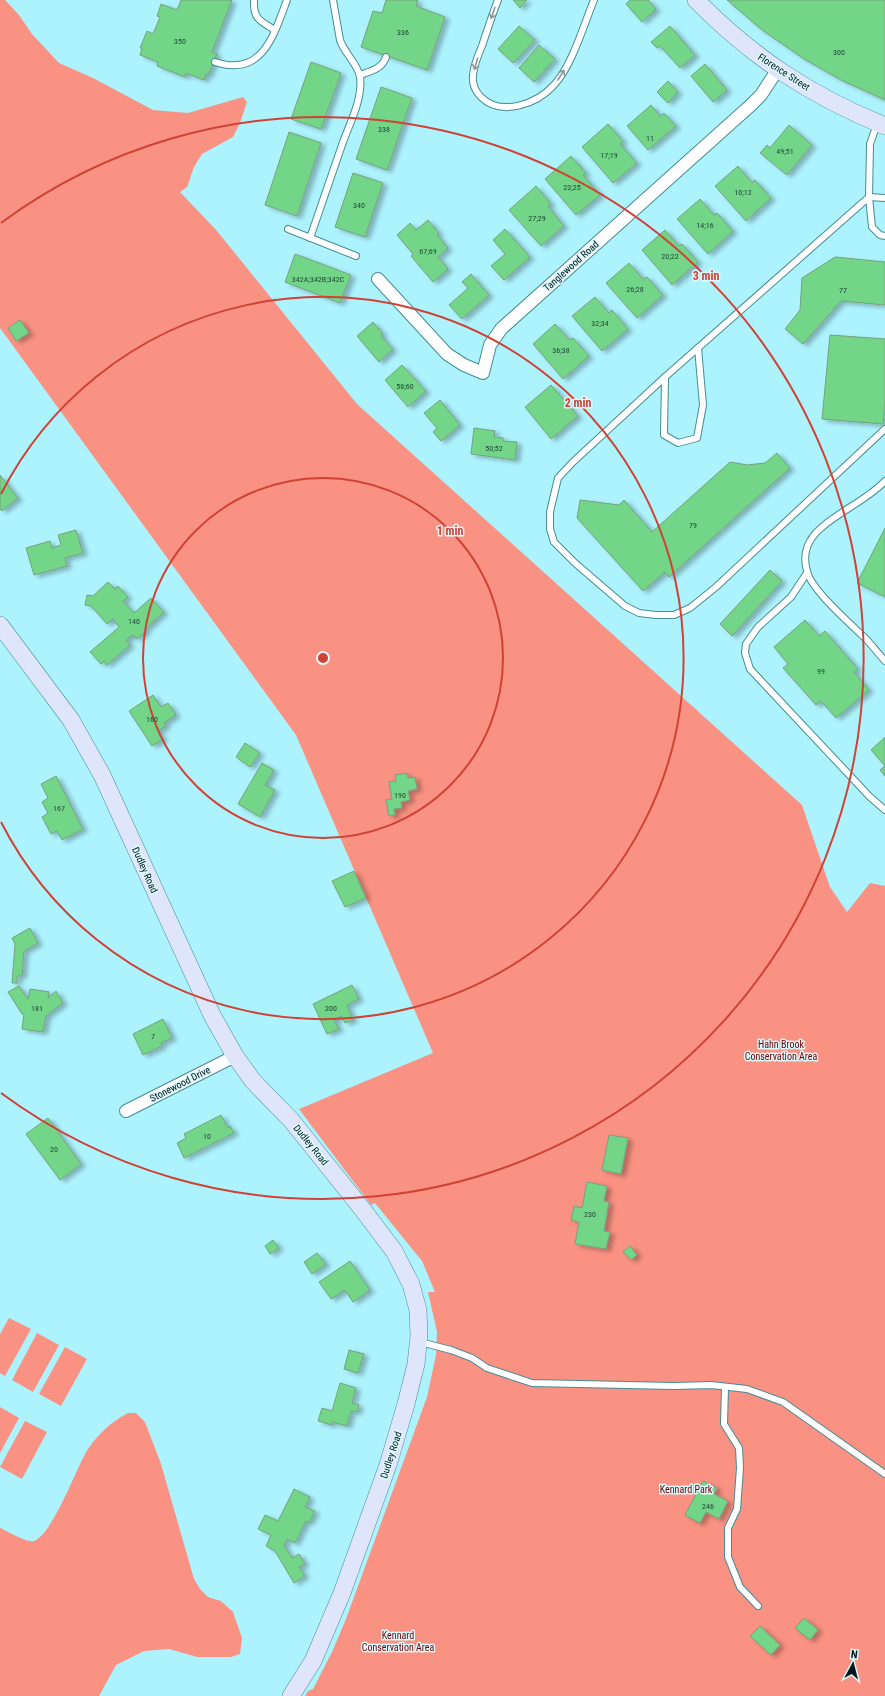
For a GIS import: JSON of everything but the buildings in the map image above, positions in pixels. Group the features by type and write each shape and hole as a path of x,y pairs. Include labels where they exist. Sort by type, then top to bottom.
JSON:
{"street":[{"name":"Florence Street","path":"696,0 727,31 778,69 823,97 881,124"},
{"name":"Tanglewood Road","path":"378,279 447,354 464,365 483,373 490,345 501,329 751,105 761,94 778,69"},
{"name":"Dudley Road","path":"0,625 71,720 102,774 212,1016 235,1056 253,1081 291,1120 394,1251 411,1284 415,1297 418,1310 416,1364 388,1465 326,1631 313,1661 291,1696"},
{"name":"Stonewood Drive","path":"126,1111 235,1056"}],"lane":[{"path":"254,0 254,12 260,21 275,30"},
{"path":"215,62 235,65 250,62 257,58 269,45 287,0"},
{"path":"310,238 358,100 360,88 360,75 340,40 335,0"},
{"path":"498,0 473,75 473,83 476,91 487,102 494,106 510,107 523,104 545,93 554,85 563,72 594,0"},
{"path":"360,75 378,68 385,62 386,57"},
{"path":"881,124 870,144 868,197 872,227 880,235 885,236"},
{"path":"885,198 868,197 665,377 573,462 558,478 550,512 550,529 554,542 575,563 625,606 639,613 674,615 690,608 722,582 885,429"},
{"path":"288,229 356,256"},
{"path":"665,377 664,435 678,443 697,438 703,405 698,348"},
{"path":"885,481 876,490 821,528 809,541 804,555 807,573 818,590 869,642 885,661"},
{"path":"807,573 790,597 758,627 746,644 745,653 750,669 870,797 885,810"},
{"path":"418,1342 451,1350 472,1358 487,1368 532,1383 674,1386 711,1385 747,1389 783,1402 885,1474"},
{"path":"725,1387 724,1424 739,1448 740,1468 737,1509 728,1528 728,1557 740,1587 758,1606"}],"green space":[{"path":"0,0 5,0 19,15 32,34 59,63 93,78 153,110 188,113 243,97 247,102 240,123 233,137 202,154 194,167 187,187 180,192 217,231 357,404 802,805 830,887 847,912 870,883 885,886 885,1696 305,1696 308,1691 313,1689 332,1652 346,1619 427,1397 436,1355 437,1332 428,1292 435,1292 422,1261 375,1203 371,1205 299,1109 433,1053 296,735 0,328"},
{"path":"9,1318 31,1329 5,1376 0,1373 0,1334"},
{"path":"37,1333 59,1345 33,1392 12,1380"},
{"path":"65,1347 87,1359 61,1406 39,1394"},
{"path":"0,1407 19,1418 0,1453"},
{"path":"128,1413 136,1413 145,1422 161,1464 194,1579 200,1589 208,1597 221,1601 233,1612 242,1638 240,1654 231,1657 197,1657 169,1649 144,1651 116,1665 99,1696 0,1696 0,1528 22,1539 31,1541 34,1541 41,1536 49,1526 64,1500 88,1449 106,1428"},
{"path":"25,1421 47,1432 22,1479 0,1467"}],"park label":[{"name":"Hahn Brook Conservation Area","path":"781,1050"},
{"name":"Kennard Park","path":"686,1489"},
{"name":"Kennard Conservation Area","path":"398,1640"}]}
